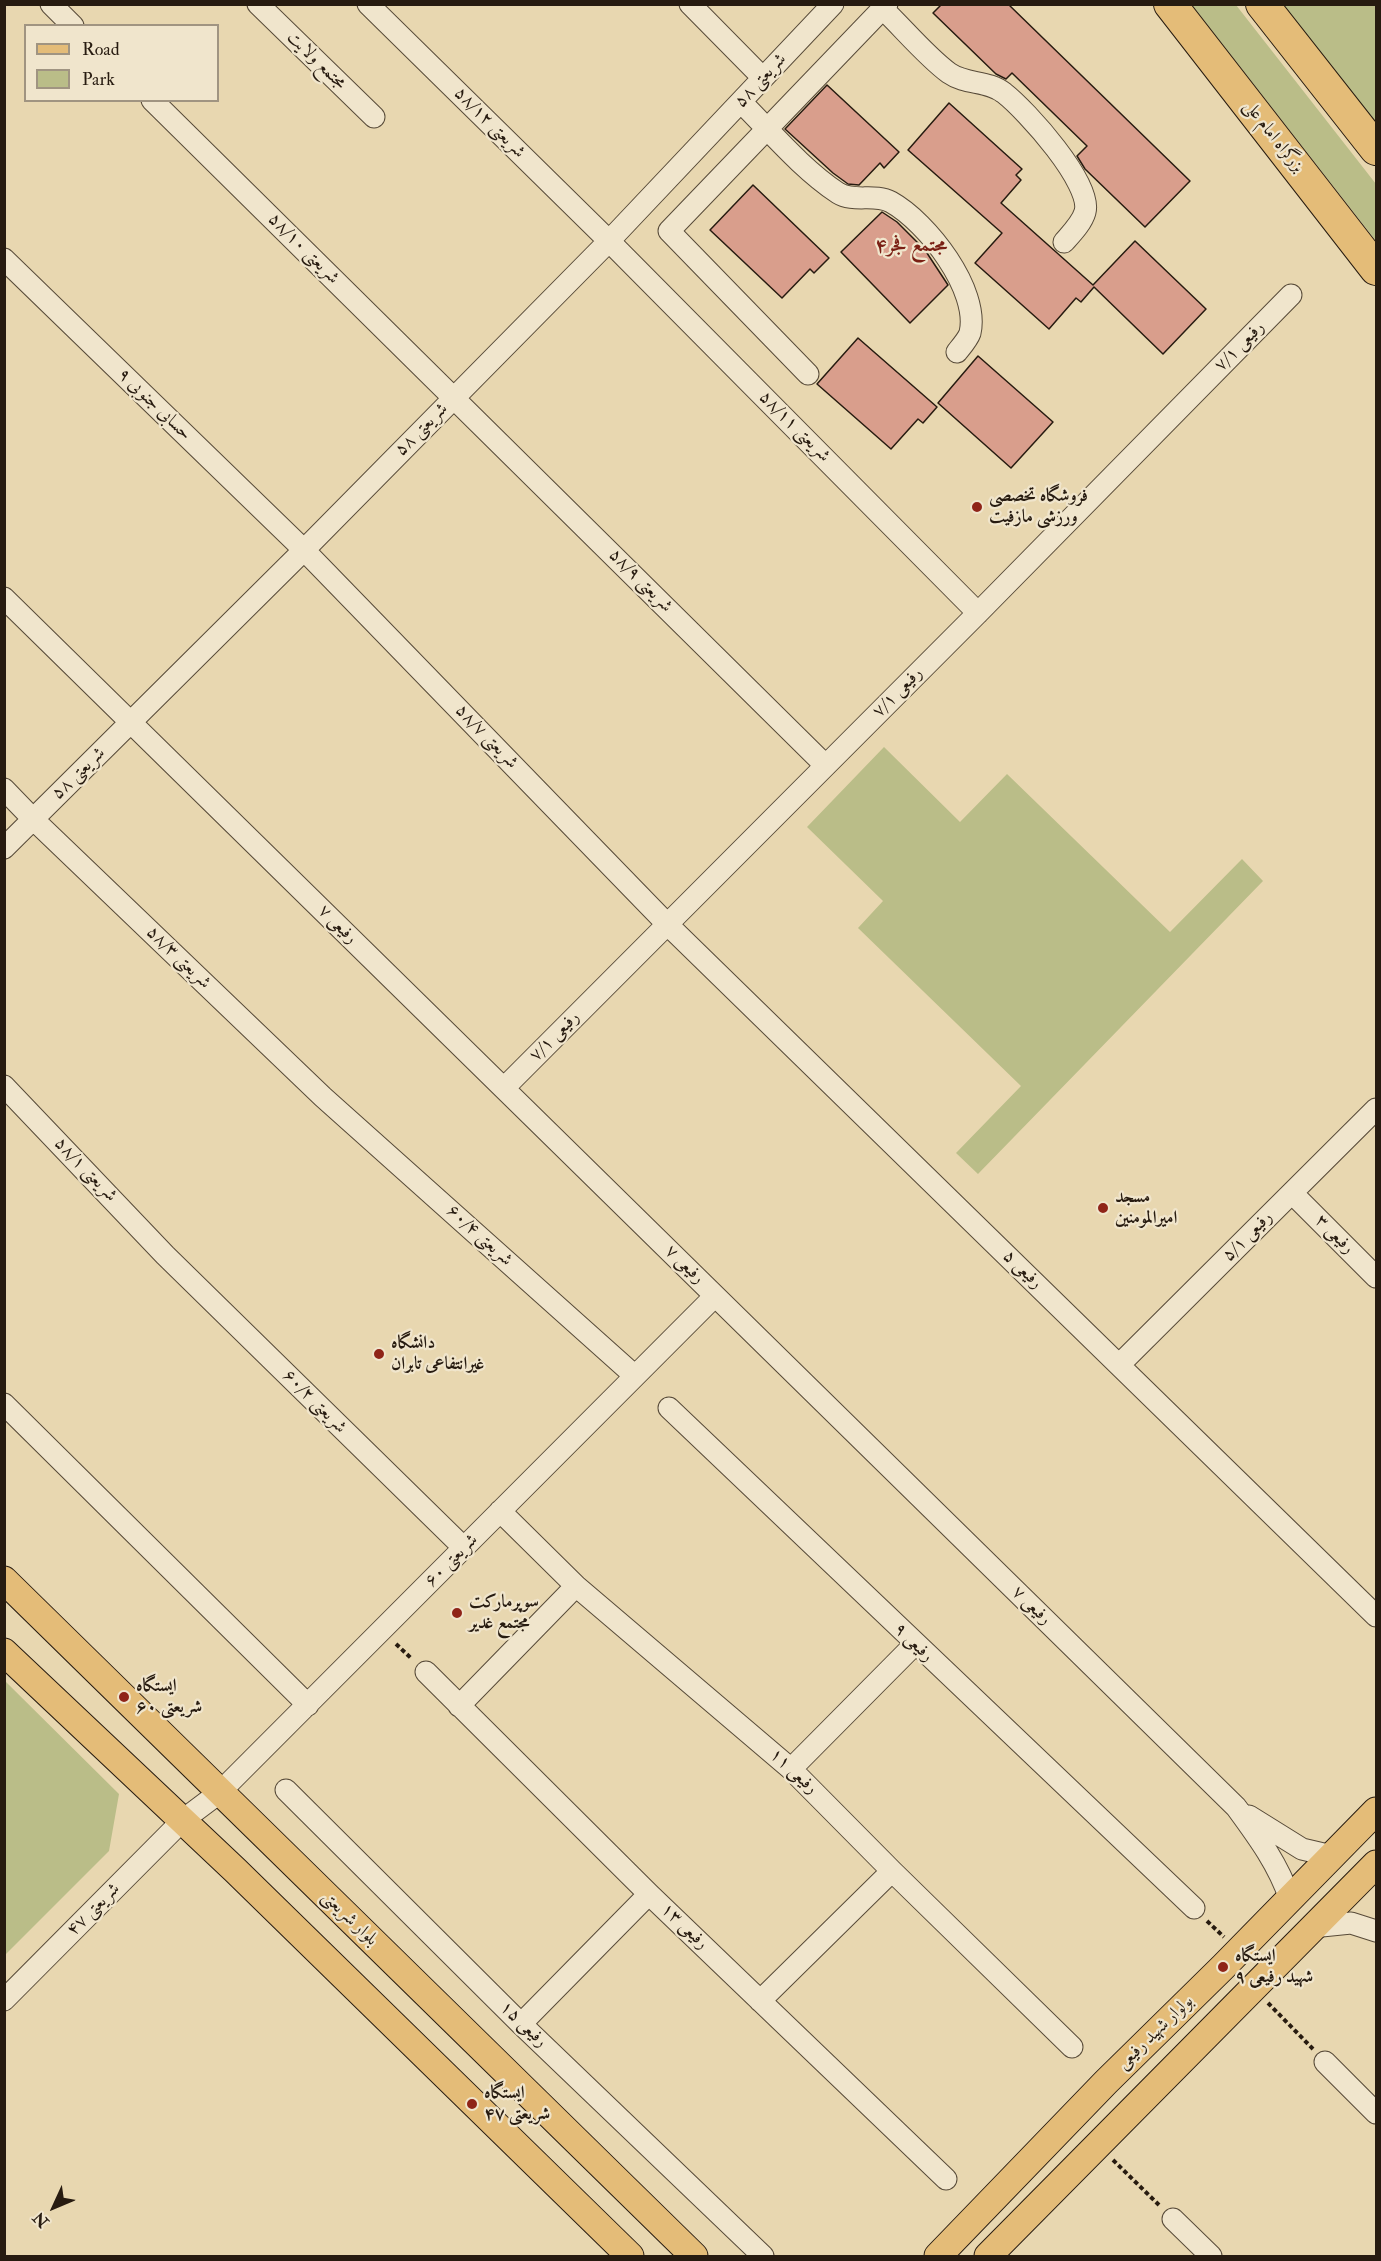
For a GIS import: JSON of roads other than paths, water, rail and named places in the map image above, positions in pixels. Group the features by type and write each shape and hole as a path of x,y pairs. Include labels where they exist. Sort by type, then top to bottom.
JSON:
{"highway":[{"name":"بزرگراه امام علی","path":"1170,4 1377,269"},
{"path":"1262,4 1377,148"}],"main road":[{"name":"بلوار شریعتی","path":"4,1580 694,2256"},
{"path":"4,1652 183,1820 630,2256"},
{"name":"بولوار شهید رفیعی","path":"938,2256 1106,2082 1377,1811"},
{"name":"بولوار شهید رفیعی","path":"988,2256 1377,1864"}],"street":[{"path":"51,4 72,24"},
{"name":"مجتمع ولایت","path":"258,4 374,117"},
{"name":"شریعتی ۵۸/۱۲","path":"368,4 609,242"},
{"path":"690,4 763,78"},
{"name":"شریعتی ۵۸","path":"4,848 132,723 609,242 833,4"},
{"path":"808,374 669,231 885,7 947,72 960,80 990,85 1004,93 1067,161 1082,191 1086,211 1064,242"},
{"name":"شریعتی ۵۸/۱۰","path":"154,102 454,398"},
{"path":"741,102 799,160 840,194 853,199 870,197 889,201 909,215 931,236 953,267 970,304 970,334 957,352"},
{"name":"شریعتی ۵۸/۱۱","path":"609,242 978,614"},
{"name":"حسابی جنوبی ۹","path":"4,260 304,550"},
{"name":"رفیعی ۷/۱","path":"504,1088 978,614 1291,295"},
{"name":"شریعتی ۵۸/۹","path":"454,398 825,765"},
{"name":"شریعتی ۵۸/۷","path":"304,550 667,924"},
{"name":"رفیعی ۷","path":"4,598 1236,1808"},
{"name":"شریعتی ۵۸/۳","path":"4,789 323,1096"},
{"name":"رفیعی ۵","path":"667,924 1377,1616"},
{"name":"شریعتی ۵۸/۱","path":"4,1086 165,1255"},
{"name":"شریعتی ۶۰/۴","path":"323,1096 635,1376"},
{"name":"رفیعی ۵/۱","path":"1119,1365 1377,1109"},
{"name":"رفیعی ۳","path":"1292,1192 1377,1277"},
{"name":"شریعتی ۶۰/۲","path":"165,1255 464,1548"},
{"name":"شریعتی ۶۰","path":"183,1820 219,1793 715,1296"},
{"path":"4,1404 308,1705"},
{"name":"رفیعی ۹","path":"669,1408 1194,1908"},
{"name":"رفیعی ۱۱","path":"500,1511 576,1586 791,1768 892,1871 1072,2047"},
{"path":"459,1706 576,1586"},
{"path":"791,1768 915,1644"},
{"name":"رفیعی ۱۳","path":"426,1672 649,1894 946,2179"},
{"name":"رفیعی ۱۵","path":"286,1790 521,2024 763,2256"},
{"path":"1236,1808 1302,1849 1332,1856"},
{"path":"1236,1808 1269,1851 1282,1876 1290,1899"},
{"name":"شریعتی ۴۷","path":"4,2000 183,1820"},
{"path":"760,2001 892,1871"},
{"path":"521,2024 649,1894"},
{"path":"1312,1927 1352,1923 1377,1931"},
{"path":"1325,2062 1377,2112"},
{"path":"1173,2219 1212,2256"}],"place":[{"name":"فروشگاه تخصصی ورزشی مازفیت","path":"977,507"},
{"name":"مسجد امیرالمومنین","path":"1103,1208"},
{"name":"دانشگاه غیرانتفاعی تابران","path":"379,1354"},
{"name":"سوپرمارکت مجتمع غدیر","path":"457,1613"},
{"name":"ایستگاه شریعتی ۶۰","path":"124,1697"},
{"name":"ایستگاه شهید رفیعی ۹","path":"1223,1967"},
{"name":"ایستگاه شریعتی ۴۷","path":"472,2104"}],"district":[{"name":"مجتمع فجر۴","path":"911,247"}]}
